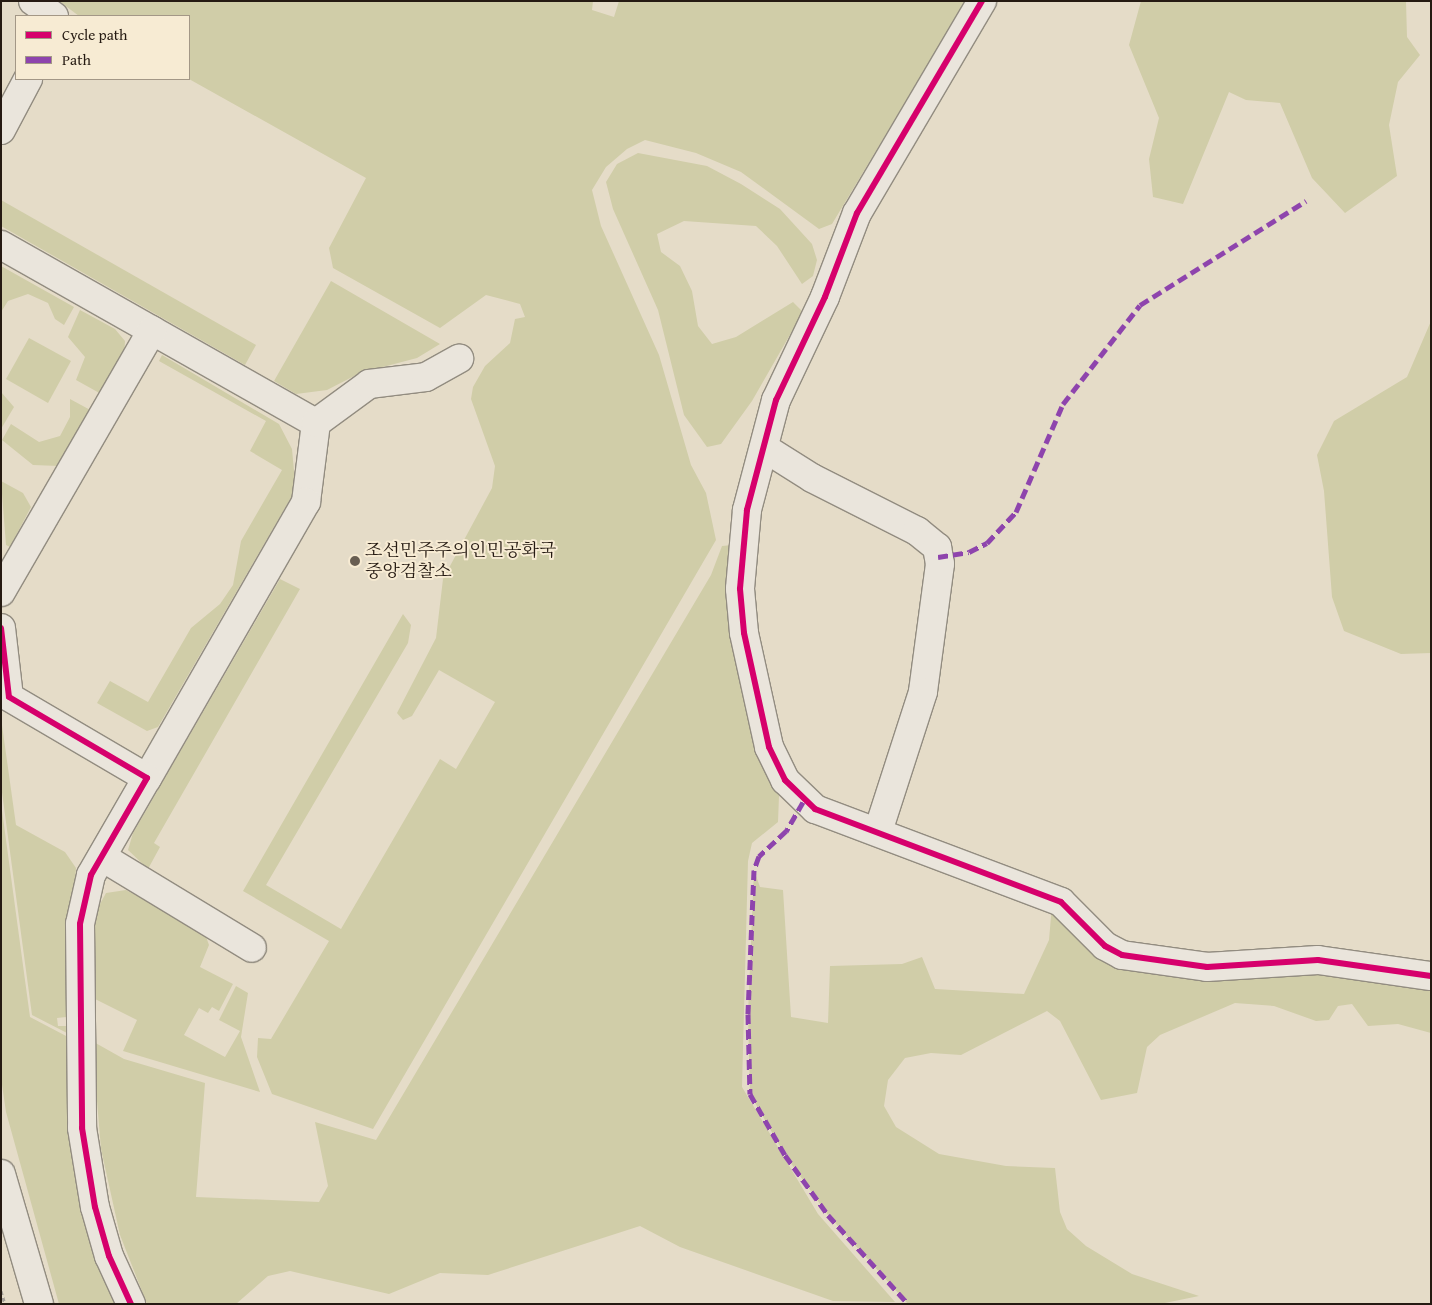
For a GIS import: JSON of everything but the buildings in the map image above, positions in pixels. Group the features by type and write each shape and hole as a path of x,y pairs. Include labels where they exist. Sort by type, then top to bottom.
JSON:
{"street":[{"path":"33,1 53,15"},
{"path":"982,1 857,213 825,297 776,400 766,449 747,510 740,589 744,633 769,747 785,780 803,802 1061,902 1105,946 1122,955 1207,966 1318,960 1431,976"},
{"path":"1,130 27,80"},
{"path":"1,245 316,423"},
{"path":"1,592 152,330"},
{"path":"131,1304 102,1232 82,1128 80,924 84,895 102,857 306,502 316,423 369,384 426,377 459,359"},
{"path":"766,449 812,478 917,531 937,547 940,564 923,692 878,831"},
{"path":"1,628 9,697 148,778"},
{"path":"102,857 252,948"},
{"path":"1,1174 39,1304"}],"path":[{"path":"1,1291 5,1304"}],"shaded area":[{"path":"59,1 593,1 592,10 614,17 619,1 966,1 832,224 819,229 741,172 696,153 645,140 627,149 606,167 592,190 601,226 659,355 691,465 706,493 716,540 373,1129 272,1094 257,1057 258,1038 271,1039 329,941 243,891 403,614 411,625 408,643 266,885 341,929 440,759 456,769 495,702 439,670 412,716 403,720 397,713 436,638 443,579 492,488 495,466 471,399 473,387 485,366 510,343 515,319 525,317 520,304 486,295 440,328 333,268 329,248 366,178 190,80 190,15 78,15"},
{"path":"1141,1 1406,1 1407,37 1420,55 1398,82 1389,125 1397,176 1345,213 1312,178 1280,103 1246,100 1229,92 1183,204 1153,197 1149,159 1159,118 1129,45"},
{"path":"638,153 707,166 741,184 780,209 812,244 817,260 813,276 802,284 777,246 756,226 684,221 657,234 661,252 680,266 692,291 698,326 712,344 736,337 793,302 803,312 752,401 721,444 707,447 684,415 658,310 613,209 606,182 617,164"},
{"path":"1,200 256,345 245,365 1,226"},
{"path":"1,266 74,307 64,325 55,319 48,303 28,294 8,301 1,312"},
{"path":"331,281 440,344 417,358 360,373 327,390 296,394 274,381"},
{"path":"80,310 115,329 125,341 124,358 103,395 76,380 85,357 68,337"},
{"path":"1431,321 1431,653 1401,654 1344,631 1332,597 1324,491 1317,455 1334,421 1407,377"},
{"path":"29,338 71,361 48,403 6,379"},
{"path":"162,355 279,424 292,449 295,482 292,496 158,727 147,731 97,703 110,681 148,702 191,628 220,604 233,585 241,541 282,470 250,451 266,421 159,361"},
{"path":"1,392 14,407 1,429"},
{"path":"70,399 94,412 59,466 33,465 2,440 11,424 39,442 60,436 70,417"},
{"path":"1,481 23,493 31,507 10,547 6,545"},
{"path":"732,545 763,754 779,796 778,822 752,843 748,861 742,1087 818,1214 895,1302 833,1301 680,1247 640,1226 488,1275 440,1273 389,1294 290,1271 268,1276 236,1304 147,1304 120,1235 101,1149 92,1041 124,1059 205,1083 196,1197 319,1202 328,1186 315,1122 376,1140 711,575 722,546"},
{"path":"280,579 300,589 154,843 160,847 148,869 128,850 133,833"},
{"path":"1,718 16,825 65,852 76,868 66,1017 57,1018 58,1026 67,1026 67,1033 32,1015 1,785"},
{"path":"1,803 30,1017 68,1037 116,1304 59,1304 6,1112 1,1078"},
{"path":"754,870 760,887 783,890 791,1017 828,1023 830,966 902,964 922,957 935,989 1024,994 1049,940 1052,905 1096,946 1431,983 1431,1033 1398,1024 1368,1026 1352,1004 1338,1006 1329,1020 1316,1021 1274,1006 1235,1003 1160,1035 1147,1047 1137,1093 1101,1100 1060,1021 1047,1011 961,1055 931,1053 905,1058 888,1080 884,1106 896,1127 939,1154 1006,1166 1055,1168 1060,1212 1067,1229 1086,1246 1132,1274 1199,1296 1160,1304 908,1304 828,1215 785,1155 750,1094 748,1014"},
{"path":"126,890 204,931 209,945 200,967 233,984 219,1011 212,1007 208,1013 199,1008 184,1035 225,1057 240,1031 219,1020 236,986 248,993 241,1037 260,1092 123,1051 137,1020 95,999 95,913 106,893"}],"marked path":[{"path":"938,557 969,552 987,543 1016,512 1063,404 1140,305 1306,201"},
{"path":"803,802 786,831 759,856 754,870 748,1014 750,1094 785,1155 828,1215 908,1304"}],"cycle path":[{"path":"982,1 857,213 825,297 776,400 747,510 740,589 744,633 769,747 785,780 815,809 1061,902 1105,946 1122,955 1207,967 1318,960 1431,976"},
{"path":"1,628 9,697 147,778 91,875 80,924 82,1128 95,1207 109,1256 131,1304"}],"place":[{"name":"조선민주주의인민공화국 중앙검찰소","path":"355,561"}]}
